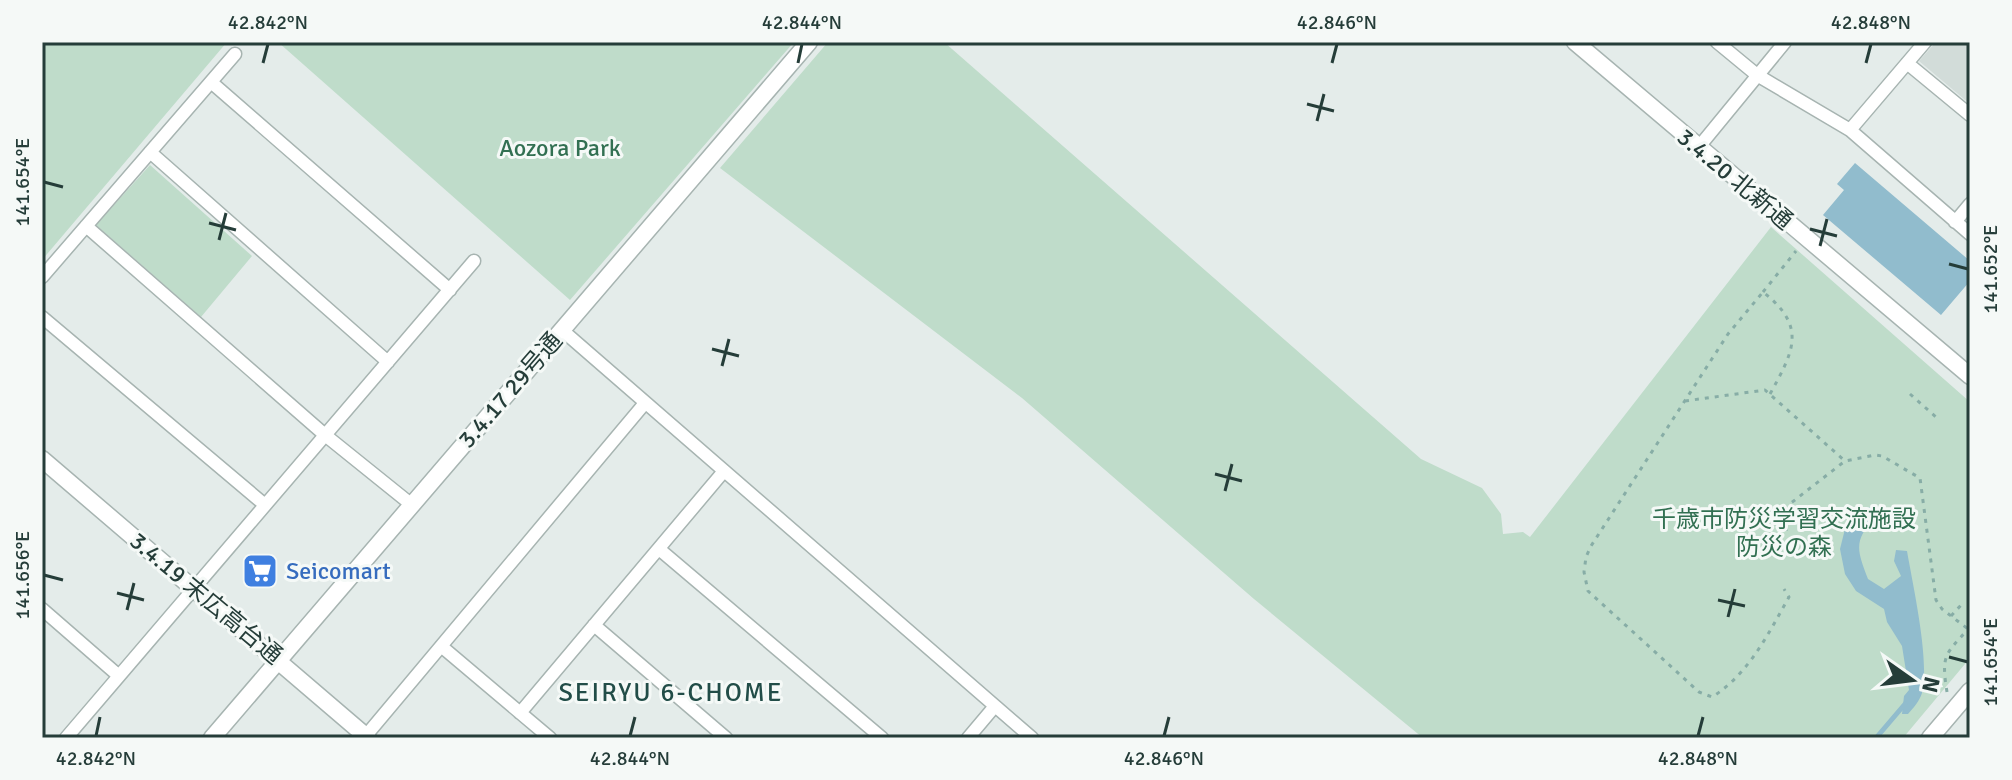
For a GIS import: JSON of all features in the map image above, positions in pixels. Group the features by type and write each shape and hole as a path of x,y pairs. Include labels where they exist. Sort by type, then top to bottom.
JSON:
{"street":[{"name":"3.4.17 29号通","path":"212,738 809,42"},
{"name":"3.4.20 北新通","path":"1575,42 1970,376"},
{"path":"1717,42 1757,75 1850,130 1970,234"},
{"path":"1698,148 1785,42"},
{"path":"1850,130 1925,42"},
{"path":"42,277 235,54"},
{"path":"1907,63 1970,115"},
{"path":"211,82 450,290"},
{"path":"150,152 388,362"},
{"path":"1955,222 1970,204"},
{"path":"86,226 325,435 412,505"},
{"path":"66,738 474,261"},
{"path":"42,317 265,505"},
{"path":"562,330 1032,738"},
{"path":"366,737 645,403"},
{"name":"3.4.19 末広高台通","path":"42,459 366,737"},
{"path":"520,713 724,471"},
{"path":"659,549 882,738"},
{"path":"42,609 119,676"},
{"path":"594,625 726,738"},
{"path":"441,646 550,738"},
{"path":"1930,738 1970,691"},
{"path":"968,738 995,706"}],"path":[{"path":"1784,589 1789,597 1759,648 1742,673 1712,697 1699,692 1588,591 1584,579 1586,557 1728,334 1798,248"},
{"path":"1763,292 1783,311 1793,333 1789,359 1770,394"},
{"path":"1685,401 1765,390 1845,461"},
{"path":"1910,394 1936,417"},
{"path":"1786,531 1791,503 1845,461 1875,455 1890,459 1920,478 1936,600 1951,616 1969,628 1946,654 1943,662 1947,692"},
{"path":"1951,616 1962,604"}],"shaded area":[{"path":"1936,42 1970,42 1970,104 1919,61"}],"green space":[{"path":"42,42 227,42 42,260"},
{"name":"Aozora Park","path":"278,42 794,42 570,300"},
{"name":"千歳市防災学習交流施設 防災の森","path":"828,42 944,42 1421,459 1482,488 1501,514 1503,534 1523,532 1530,537 1771,227 1970,402 1970,658 1903,738 1423,738 1254,599 1022,398 720,168"},
{"path":"150,165 252,256 201,317 96,225"}],"water":[{"path":"1855,163 1970,261 1970,281 1941,315 1823,215 1844,190 1837,184"},
{"path":"1867,507 1874,508 1876,515 1859,545 1868,579 1884,589 1901,576 1894,561 1896,550 1907,551 1924,662 1922,693 1908,714 1902,714 1904,696 1909,690 1902,646 1887,622 1884,609 1856,591 1845,574 1840,549 1846,525"}],"waterway":[{"path":"1876,738 1905,704"}],"place":[{"name":"Seicomart","path":"260,571"}],"district":[{"name":"SEIRYU 6-CHOME","path":"671,692"}]}
